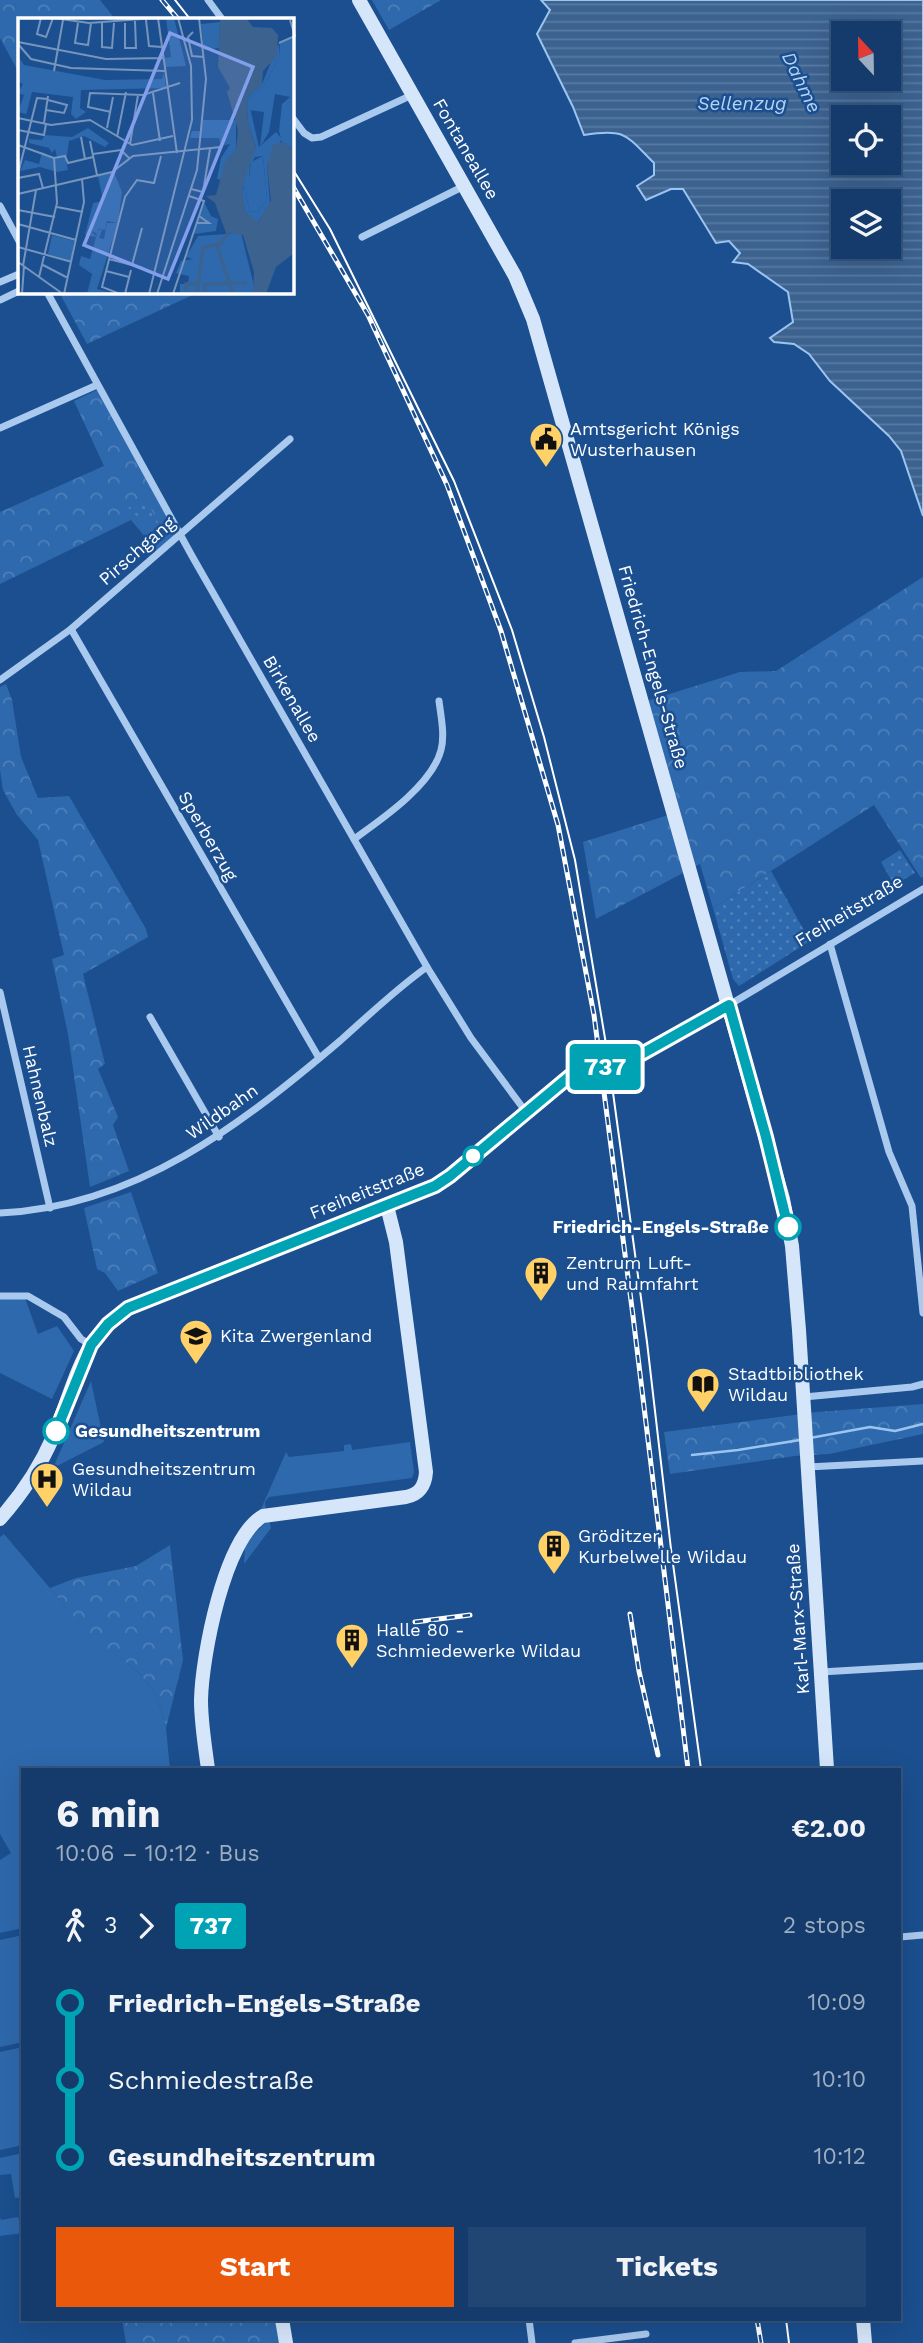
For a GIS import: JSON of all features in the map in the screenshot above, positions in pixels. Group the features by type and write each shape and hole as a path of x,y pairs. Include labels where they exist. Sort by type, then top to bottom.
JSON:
{"main road":[{"name":"Fontaneallee","path":"359,0 515,276 533,319"},
{"name":"Friedrich-Engels-Straße","path":"533,319 729,1005 787,1219 803,1403"},
{"name":"Freiheitstraße","path":"0,1518 39,1466 91,1345 108,1324 133,1305 435,1186 578,1071 631,1060 729,1005"},
{"path":"208,1768 201,1698 208,1644 223,1585 237,1548 248,1529 263,1516 415,1495 424,1484 426,1472 396,1240 387,1206"},
{"name":"Karl-Marx-Straße","path":"803,1403 827,1768"},
{"path":"282,2321 286,2343"},
{"path":"863,2321 865,2343"}],"street":[{"path":"208,0 221,18"},
{"path":"294,120 304,133 312,138 321,137 412,94"},
{"path":"362,237 465,186"},
{"path":"0,206 18,239"},
{"path":"0,282 18,274"},
{"path":"0,300 18,292"},
{"name":"Birkenallee","path":"48,294 180,535 427,967 471,1038 526,1112"},
{"path":"0,428 97,384"},
{"name":"Pirschgang","path":"0,680 71,629 290,439"},
{"name":"Sperberzug","path":"71,629 319,1058"},
{"path":"354,839 405,799 436,764 443,741 439,701"},
{"name":"Freiheitstraße","path":"729,1005 923,889"},
{"path":"830,944 889,1152 912,1206 923,1313"},
{"name":"Wildbahn","path":"0,1213 50,1208 129,1184 219,1137 319,1058 427,967"},
{"name":"Hahnenbalz","path":"0,992 50,1208"},
{"path":"150,1017 219,1137"},
{"path":"0,1296 28,1296 64,1317 81,1339 91,1345"},
{"path":"803,1403 923,1384"},
{"path":"808,1463 923,1461"},
{"path":"821,1672 923,1666"},
{"path":"901,1937 923,1935"},
{"path":"529,2321 532,2343"},
{"path":"575,2343 646,2334"}],"green space":[{"path":"0,0 100,0 114,18 18,18 18,71 0,38"},
{"path":"372,0 441,0 389,30"},
{"path":"60,294 195,294 87,344"},
{"path":"97,390 177,534 157,551 131,520 0,584 0,512 104,466 74,401"},
{"path":"147,501 158,522 156,525 127,511 128,508"},
{"path":"923,577 923,877 921,878 874,805 713,908 700,864 596,919 583,842 678,812 647,701 740,672 776,671"},
{"path":"6,684 12,700 21,757 38,798 69,796 146,929 148,937 83,974 105,1064 98,1069 118,1117 113,1125 129,1171 90,1187 68,1034 52,959 64,955 38,840 17,815 3,790 0,770 0,687"},
{"path":"900,850 915,873 894,885 881,862"},
{"path":"771,871 810,941 739,986 733,979 713,908"},
{"path":"131,1192 158,1273 118,1291 105,1273 97,1269 84,1208"},
{"path":"25,1298 38,1334 57,1326 74,1351 52,1399 0,1373 0,1299"},
{"path":"91,1381 104,1442 53,1468"},
{"path":"923,1404 923,1434 829,1454 795,1456 670,1474 664,1432 817,1412"},
{"path":"410,1442 414,1472 412,1478 269,1497 265,1502 266,1511 261,1509 286,1452 289,1457 344,1451 344,1445 351,1444 352,1450"},
{"path":"269,1520 271,1528 244,1564 245,1542"},
{"path":"4,1534 95,1641 141,1675 157,1696 166,1728 170,1768 21,1768 21,1928 0,1933 0,1860 11,1853 0,1834 0,1537"},
{"path":"170,1545 183,1660 166,1728 157,1696 141,1675 120,1657 95,1642 50,1588 76,1578 136,1566"},
{"path":"21,1935 21,2042 0,2047 0,1940"},
{"path":"21,2047 21,2145 0,2150 0,2052"},
{"path":"21,2153 21,2197 15,2198 11,2174 0,2175 0,2158"},
{"path":"0,2217 1,2220 18,2217 21,2233 0,2236"},
{"path":"122,2321 276,2321 280,2343 126,2343"}],"water":[{"name":"Sellenzug","path":"541,0 923,0 923,516 901,451 889,436 830,381 809,354 794,344 774,342 770,338 793,322 788,292 748,264 733,262 740,253 729,241 716,243 683,189 671,189 646,200 637,186 654,175 654,163 631,140 617,133 584,135 537,34 550,10"}],"waterway":[{"path":"810,1438 870,1427 895,1431 923,1424"},
{"path":"692,1455 800,1440"}],"tram line":[{"path":"175,0 189,18"},
{"path":"294,171 330,229 454,481 512,630 544,737 575,860 608,1056 701,1768"},
{"path":"786,2321 789,2343"}],"railway":[{"path":"162,0 177,18"},
{"path":"294,188 368,315 447,485 501,631 558,825 594,1015 688,1768"},
{"path":"630,1614 639,1671 658,1755"},
{"path":"415,1622 470,1615"},
{"path":"757,2321 761,2343"}],"bus line":[{"name":"737","path":"56,1431 91,1345 108,1324 128,1308 435,1186 578,1071 631,1060 729,1005 783,1199 788,1227"}],"place":[{"name":"Amtsgericht Königs Wusterhausen","path":"546,469"},
{"name":"Friedrich-Engels-Straße","path":"788,1227"},
{"name":"Zentrum Luft- und Raumfahrt","path":"541,1303"},
{"name":"Kita Zwergenland","path":"196,1366"},
{"name":"Stadtbibliothek Wildau","path":"703,1414"},
{"name":"Gesundheitszentrum","path":"56,1431"},
{"name":"Gesundheitszentrum Wildau","path":"47,1509"},
{"name":"Gröditzer Kurbelwelle Wildau","path":"554,1576"},
{"name":"Halle 80 - Schmiedewerke Wildau","path":"352,1670"}],"water label":[{"name":"Dahme","path":"802,82"}]}
